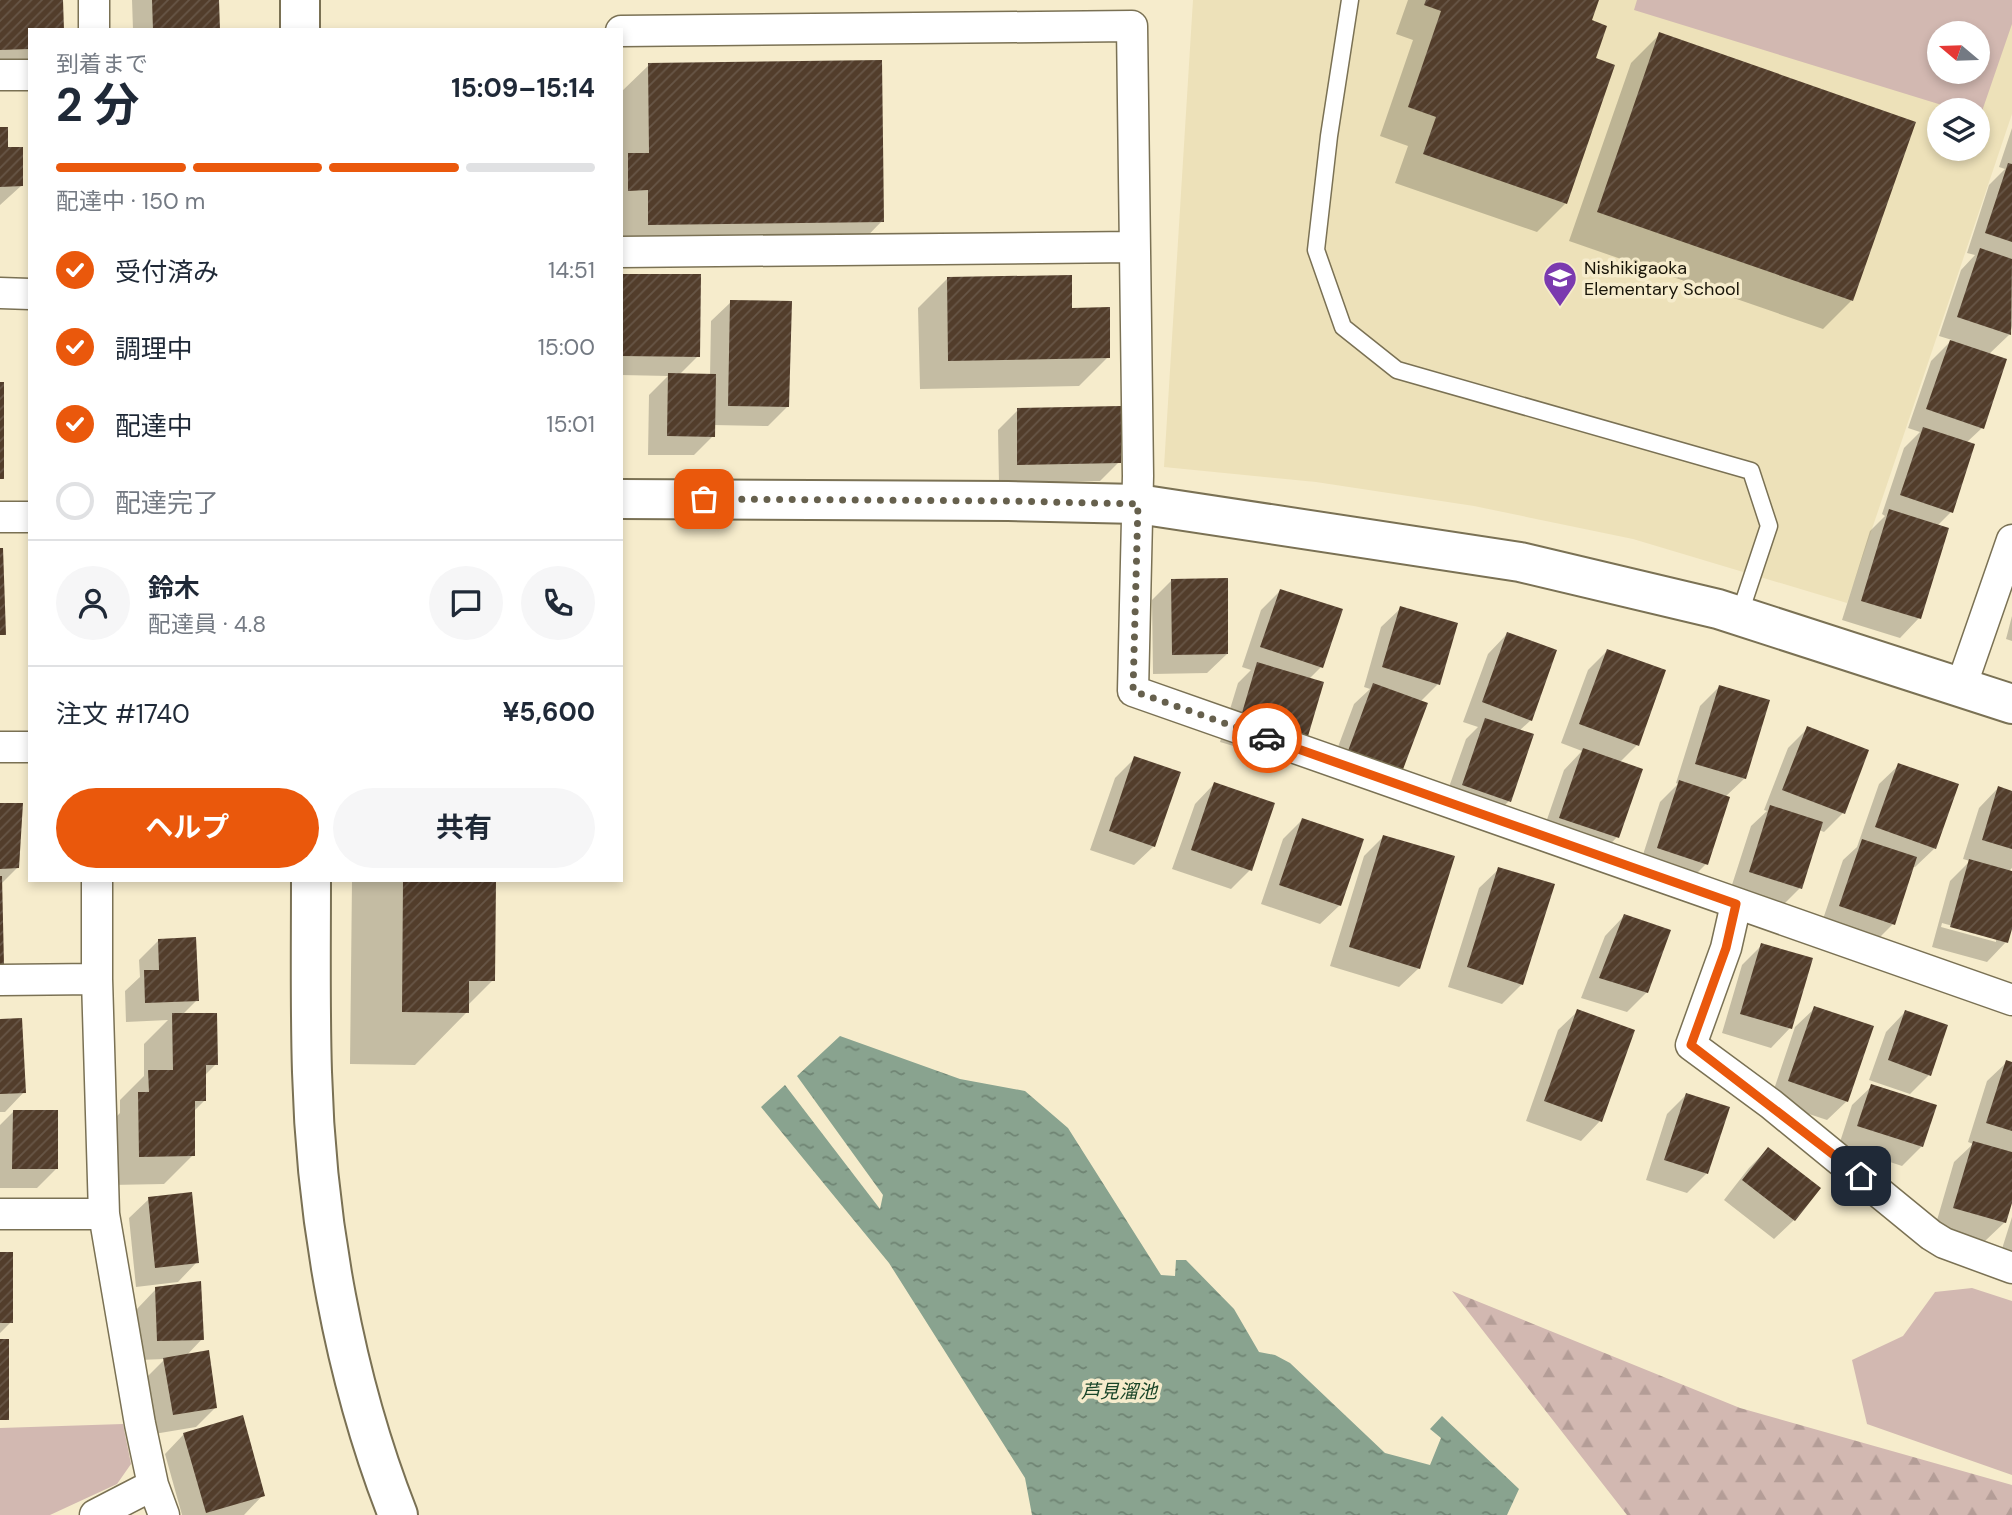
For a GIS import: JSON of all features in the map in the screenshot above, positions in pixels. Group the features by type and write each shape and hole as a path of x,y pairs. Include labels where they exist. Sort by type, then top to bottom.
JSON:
{"street":[{"path":"94,0 94,28"},
{"path":"300,0 300,28"},
{"path":"623,30 1132,26 1138,504 1133,691 2012,1000"},
{"path":"0,75 28,75"},
{"path":"623,252 1134,247"},
{"path":"0,293 28,294"},
{"path":"623,499 1138,504 1520,562 1739,615 2012,704"},
{"path":"0,517 28,517"},
{"path":"1961,687 2012,540"},
{"path":"0,747 28,747"},
{"path":"97,882 104,1214 153,1485 164,1515"},
{"path":"310,882 312,1074 321,1187 340,1324 376,1459 398,1515"},
{"path":"1736,904 1726,948 1691,1045 1771,1104 1931,1235 1944,1243 2012,1268"},
{"path":"0,980 97,979"},
{"path":"0,1214 104,1214"},
{"path":"95,1515 153,1485"}],"lane":[{"path":"1350,0 1329,136 1316,250 1343,327 1397,370 1751,471 1769,526 1739,615"}],"shaded area":[{"name":"Nishikigaoka Elementary School","path":"1193,0 2012,0 2012,114 1847,603 1633,539 1474,506 1316,482 1164,467"}],"green space":[{"path":"1637,0 2012,0 2012,24 1987,98 1927,98 1927,100 1634,10"},
{"path":"1972,1288 2012,1301 2012,1475 1867,1424 1852,1360 1903,1336 1935,1292"},
{"path":"1452,1291 1740,1408 2012,1485 2012,1515 1627,1515"},
{"path":"123,1424 131,1464 117,1484 50,1515 0,1515 0,1428"}],"water":[{"name":"芦見溜池","path":"840,1036 960,1079 1025,1091 1068,1128 1161,1275 1175,1276 1176,1260 1186,1260 1234,1309 1259,1352 1275,1355 1290,1363 1385,1453 1430,1465 1441,1438 1430,1429 1442,1416 1519,1489 1507,1515 1032,1515 1025,1478 889,1263 761,1107 785,1085 880,1209 883,1195 797,1076"}],"building":[{"path":"0,0 63,0 64,28 28,28 28,49 0,50"},
{"path":"152,0 219,0 220,28 153,28"},
{"path":"1426,0 1599,0 1592,20 1607,26 1596,58 1615,65 1567,204 1423,154 1436,117 1408,107 1441,11 1424,5"},
{"path":"1659,32 1916,122 1853,301 1597,212"},
{"path":"882,60 884,222 648,225 648,190 628,191 628,153 649,153 648,63"},
{"path":"0,127 8,127 8,147 23,147 23,186 0,187"},
{"path":"2008,163 2012,164 2012,242 1985,233"},
{"path":"1980,248 2012,259 2011,335 1957,317"},
{"path":"623,274 701,274 700,357 623,356"},
{"path":"1072,275 1072,308 1110,307 1110,358 948,361 947,277"},
{"path":"730,300 792,301 789,407 728,406"},
{"path":"1950,340 2007,359 1984,429 1926,409"},
{"path":"668,373 716,374 715,437 667,436"},
{"path":"0,382 4,382 4,479 0,479"},
{"path":"1121,406 1121,463 1017,465 1017,408"},
{"path":"1923,427 1975,444 1953,513 1900,495"},
{"path":"1889,509 1949,528 1921,619 1861,601"},
{"path":"0,548 3,548 6,635 0,635"},
{"path":"1228,578 1228,654 1172,655 1171,579"},
{"path":"1280,589 1343,609 1323,668 1260,647"},
{"path":"1400,606 1458,623 1440,685 1382,667"},
{"path":"1507,632 1557,650 1532,721 1482,702"},
{"path":"1607,649 1666,670 1639,746 1579,724"},
{"path":"1257,662 1324,682 1306,743 1239,723"},
{"path":"1373,683 1428,703 1402,772 1348,751"},
{"path":"1719,685 1770,700 1746,779 1695,764"},
{"path":"1485,718 1534,734 1511,802 1462,785"},
{"path":"1807,726 1869,750 1845,814 1782,790"},
{"path":"1583,748 1643,769 1619,838 1559,818"},
{"path":"1134,756 1181,772 1155,847 1109,831"},
{"path":"1898,763 1959,784 1936,849 1875,827"},
{"path":"1679,780 1730,797 1708,865 1657,848"},
{"path":"1214,782 1275,803 1252,871 1191,850"},
{"path":"1998,786 2012,791 2012,849 1982,840"},
{"path":"0,803 23,803 19,868 0,869"},
{"path":"1770,805 1823,822 1802,889 1749,872"},
{"path":"1302,818 1364,839 1341,906 1279,885"},
{"path":"1383,835 1455,856 1420,969 1349,947"},
{"path":"1862,839 1917,857 1895,925 1839,906"},
{"path":"1969,859 2012,871 2012,929 2008,943 1950,927"},
{"path":"1498,867 1555,884 1523,985 1467,967"},
{"path":"2,876 4,965 0,965"},
{"path":"403,882 496,882 495,981 469,981 469,1013 402,1012"},
{"path":"1624,914 1671,930 1648,993 1599,978"},
{"path":"196,937 199,1001 145,1003 144,970 159,970 158,939"},
{"path":"1761,943 1813,958 1792,1029 1740,1014"},
{"path":"1814,1006 1874,1026 1848,1102 1788,1081"},
{"path":"1577,1009 1635,1030 1602,1122 1544,1101"},
{"path":"1905,1010 1948,1025 1931,1076 1888,1060"},
{"path":"172,1013 217,1013 218,1065 206,1065 206,1101 195,1101 195,1156 139,1157 138,1092 149,1092 148,1070 173,1070"},
{"path":"22,1018 26,1093 0,1094 0,1019"},
{"path":"2006,1060 2012,1062 2012,1131 1986,1123"},
{"path":"1871,1084 1937,1105 1923,1147 1857,1126"},
{"path":"1686,1093 1730,1107 1708,1174 1664,1160"},
{"path":"13,1110 58,1110 58,1169 12,1169"},
{"path":"1973,1141 2012,1152 2012,1203 2006,1223 1953,1208"},
{"path":"1768,1147 1821,1188 1795,1221 1742,1180"},
{"path":"192,1192 199,1263 155,1268 148,1197"},
{"path":"0,1252 13,1252 13,1323 0,1323"},
{"path":"201,1281 204,1340 157,1341 155,1287"},
{"path":"0,1339 9,1339 9,1420 0,1420"},
{"path":"209,1350 217,1408 173,1415 163,1358"},
{"path":"243,1415 265,1496 206,1513 183,1433"}],"way so far":[{"path":"704,499 1138,504 1133,691 1267,738"}],"place":[{"name":"Nishikigaoka Elementary School","path":"1560,308"}],"route":[{"path":"1267,738 1736,904 1726,948 1691,1045 1861,1176"}]}
